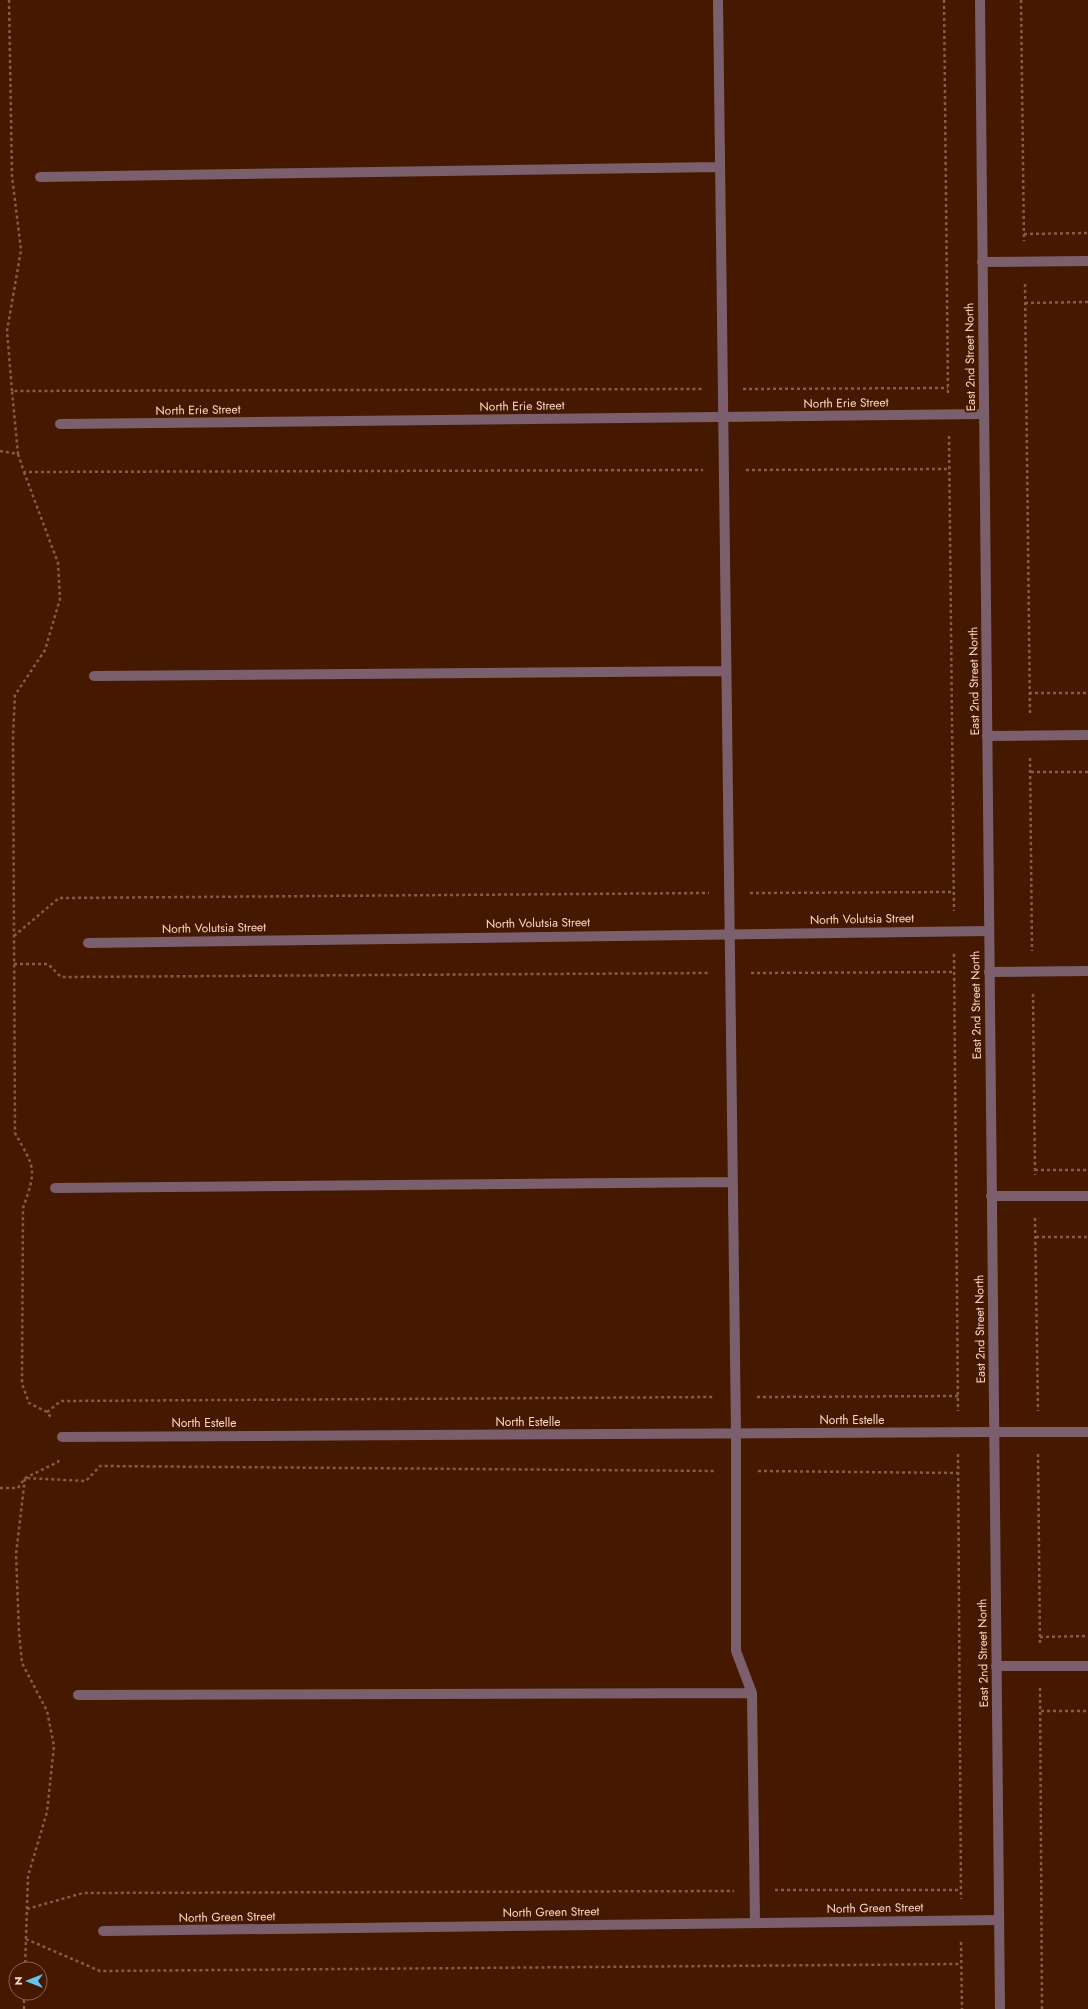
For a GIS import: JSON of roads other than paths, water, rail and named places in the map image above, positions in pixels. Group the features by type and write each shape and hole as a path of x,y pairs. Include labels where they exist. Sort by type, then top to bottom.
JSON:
{"street":[{"path":"718,0 736,1434 736,1652 752,1693 755,1923"},
{"name":"East 2nd Street North","path":"980,0 1000,2009"},
{"path":"40,177 720,167"},
{"path":"982,262 1088,261"},
{"name":"North Erie Street","path":"60,424 984,414"},
{"path":"94,676 726,671"},
{"path":"987,736 1088,735"},
{"name":"North Volutsia Street","path":"88,942 989,931"},
{"path":"989,972 1088,971"},
{"path":"54,1188 732,1182"},
{"path":"991,1196 1088,1196"},
{"name":"North Estelle","path":"62,1437 1088,1432"},
{"path":"996,1666 1088,1666"},
{"path":"78,1695 752,1693"},
{"name":"North Green Street","path":"103,1931 1000,1920"}]}
